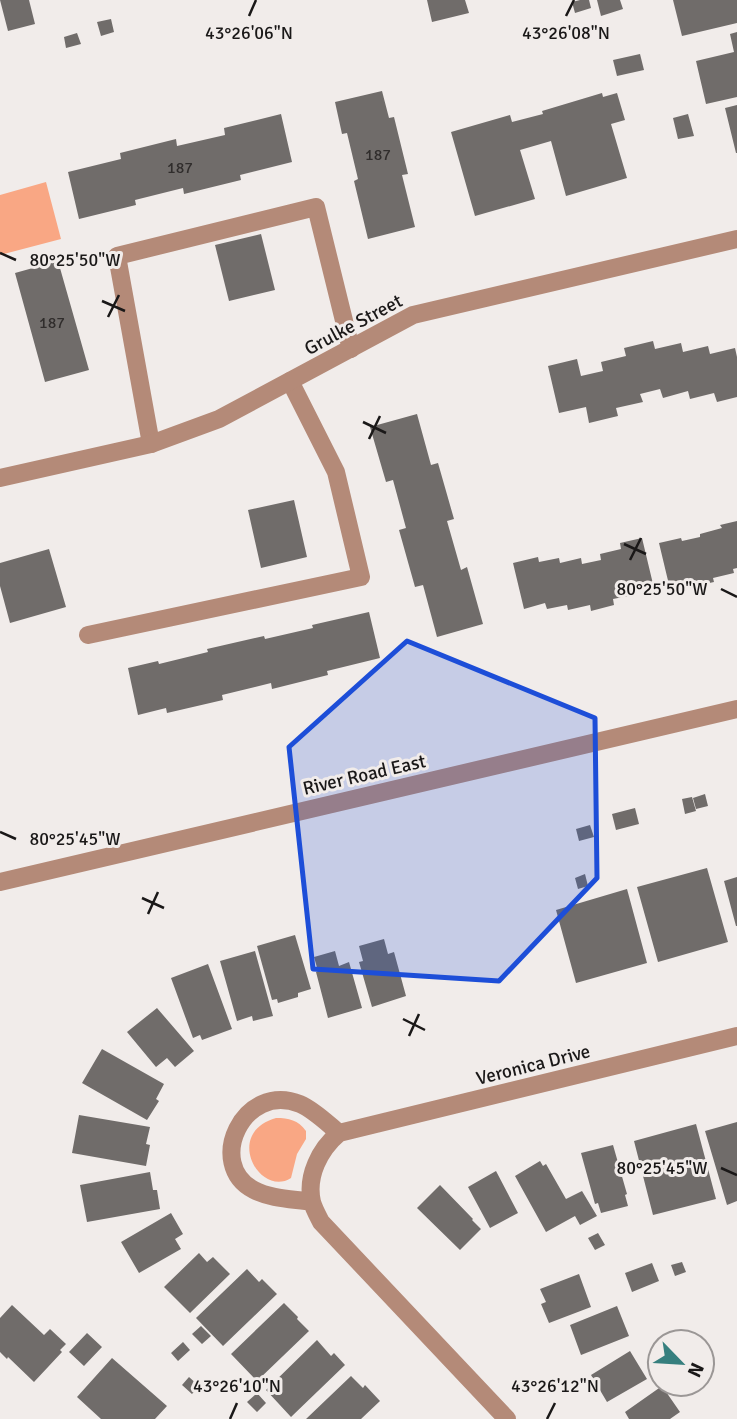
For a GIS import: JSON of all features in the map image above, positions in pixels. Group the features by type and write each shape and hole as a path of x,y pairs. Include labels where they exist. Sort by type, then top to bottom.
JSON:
{"street":[{"path":"151,444 117,256 316,207 351,349"},
{"name":"Grulke Street","path":"0,478 151,444 219,419 413,315 737,239"},
{"path":"88,635 361,577 336,472 290,381"},
{"name":"River Road East","path":"0,882 737,709"},
{"name":"Veronica Drive","path":"339,1133 737,1036"},
{"path":"312,1202 262,1194 247,1186 233,1166 231,1156 234,1136 252,1109 261,1104 281,1100 304,1106 339,1133 331,1140 316,1164 312,1178 312,1202 321,1222 503,1418"}],"highlighted area":[{"path":"407,641 595,718 597,878 499,981 313,969 289,747"}],"shaded area":[{"path":"46,182 61,239 0,255 0,195"},
{"path":"276,1118 293,1120 306,1131 306,1139 297,1154 291,1178 279,1182 268,1179 259,1172 249,1149 252,1137 260,1126"}],"building":[{"path":"0,0 29,0 35,24 8,31"},
{"path":"427,0 465,0 469,13 432,22"},
{"path":"589,0 591,8 575,13 572,2"},
{"path":"597,0 620,0 623,9 601,16"},
{"path":"673,0 737,0 737,23 682,36"},
{"path":"111,19 114,32 101,36 97,22"},
{"path":"737,32 737,97 706,104 696,61 734,52 730,34"},
{"path":"77,33 81,44 66,48 64,37"},
{"path":"640,54 644,70 617,76 613,60"},
{"path":"382,91 389,118 394,117 408,174 402,175 415,227 368,239 354,181 358,179 347,133 342,134 335,102"},
{"path":"602,93 603,97 617,93 625,120 611,124 627,178 566,196 551,141 520,150 535,199 475,216 451,132 510,115 512,122 543,114 542,111"},
{"path":"737,105 737,153 736,153 725,108"},
{"path":"281,114 292,162 240,175 241,180 184,194 183,188 135,200 136,205 79,219 68,172 121,159 120,153 176,139 177,146 225,135 224,128"},
{"path":"688,114 694,136 678,139 673,118"},
{"path":"261,234 275,290 229,301 215,245"},
{"path":"58,261 89,370 45,382 15,273"},
{"path":"653,341 655,349 681,343 683,352 708,346 710,354 735,348 737,397 717,402 714,393 690,399 688,391 663,398 660,389 640,394 643,402 616,408 618,416 589,423 586,407 559,413 548,366 577,359 581,376 603,371 601,362 626,356 624,348"},
{"path":"417,414 431,465 438,463 454,519 447,521 461,570 467,567 483,624 437,637 423,585 415,587 399,530 406,528 393,480 386,482 370,427"},
{"path":"294,500 307,557 261,568 248,510"},
{"path":"737,521 737,568 733,569 734,573 713,578 714,582 670,589 659,543 700,537 700,534 722,528 720,525"},
{"path":"642,538 653,584 631,589 633,595 613,599 614,605 591,611 590,605 568,610 567,605 547,609 545,603 524,609 513,563 538,557 539,562 559,558 560,563 581,558 582,564 601,560 600,554 621,549 620,543"},
{"path":"49,549 66,607 10,623 0,586 0,563"},
{"path":"369,612 380,658 327,671 328,675 272,689 271,683 222,695 223,700 167,713 166,708 138,715 128,668 158,661 159,664 208,652 207,649 264,636 265,639"},
{"path":"705,794 708,806 696,809 693,798"},
{"path":"692,797 696,811 685,814 682,799"},
{"path":"635,808 639,824 616,830 612,814"},
{"path":"590,825 594,837 579,841 576,829"},
{"path":"707,868 728,942 658,962 637,887"},
{"path":"585,874 588,886 578,889 575,878"},
{"path":"737,877 737,926 736,926 724,881"},
{"path":"627,889 647,963 576,983 556,910"},
{"path":"295,935 311,989 298,993 298,997 278,1003 277,999 272,1000 257,946"},
{"path":"384,939 388,954 394,952 406,996 372,1007 359,962 363,961 359,946"},
{"path":"255,951 273,1016 253,1021 252,1016 237,1021 220,961"},
{"path":"335,951 339,966 349,962 362,1008 328,1018 314,957"},
{"path":"208,964 232,1029 202,1040 200,1035 193,1038 171,978"},
{"path":"157,1008 194,1051 175,1067 167,1058 156,1067 127,1032"},
{"path":"102,1049 164,1084 156,1099 159,1101 147,1120 82,1083"},
{"path":"79,1115 150,1127 146,1144 150,1145 146,1166 72,1153"},
{"path":"737,1122 737,1201 727,1205 705,1131"},
{"path":"696,1124 716,1199 653,1215 634,1141"},
{"path":"613,1145 628,1206 601,1213 598,1203 595,1204 581,1153"},
{"path":"540,1161 543,1166 546,1164 566,1199 582,1191 597,1216 580,1225 575,1216 546,1232 515,1176"},
{"path":"496,1171 518,1213 490,1228 468,1187"},
{"path":"150,1172 160,1209 87,1222 80,1185"},
{"path":"440,1185 481,1229 460,1250 417,1208"},
{"path":"171,1213 183,1234 175,1239 181,1249 139,1273 121,1242"},
{"path":"598,1233 605,1245 595,1250 588,1238"},
{"path":"199,1253 207,1262 213,1257 230,1274 190,1313 164,1287"},
{"path":"682,1262 686,1272 675,1276 671,1265"},
{"path":"652,1263 659,1281 632,1292 625,1273"},
{"path":"247,1269 259,1282 262,1279 277,1294 223,1346 196,1318"},
{"path":"579,1274 591,1307 549,1323 541,1304 546,1302 540,1289"},
{"path":"284,1303 309,1331 257,1381 231,1354"},
{"path":"12,1305 44,1335 50,1329 66,1344 34,1382 0,1352 0,1318"},
{"path":"617,1306 629,1336 581,1355 570,1325"},
{"path":"201,1326 211,1336 202,1344 192,1334"},
{"path":"87,1333 102,1347 84,1366 69,1352"},
{"path":"317,1340 331,1356 334,1353 345,1365 291,1417 266,1390"},
{"path":"183,1342 190,1350 178,1361 171,1353"},
{"path":"630,1351 646,1380 607,1402 591,1375"},
{"path":"112,1358 167,1406 155,1419 101,1419 77,1397"},
{"path":"351,1376 363,1388 365,1385 380,1401 361,1419 306,1419"},
{"path":"189,1377 199,1386 192,1394 182,1385"},
{"path":"257,1393 266,1403 257,1412 247,1402"},
{"path":"646,1397 670,1398 680,1412 670,1419 629,1419 625,1412"}]}
